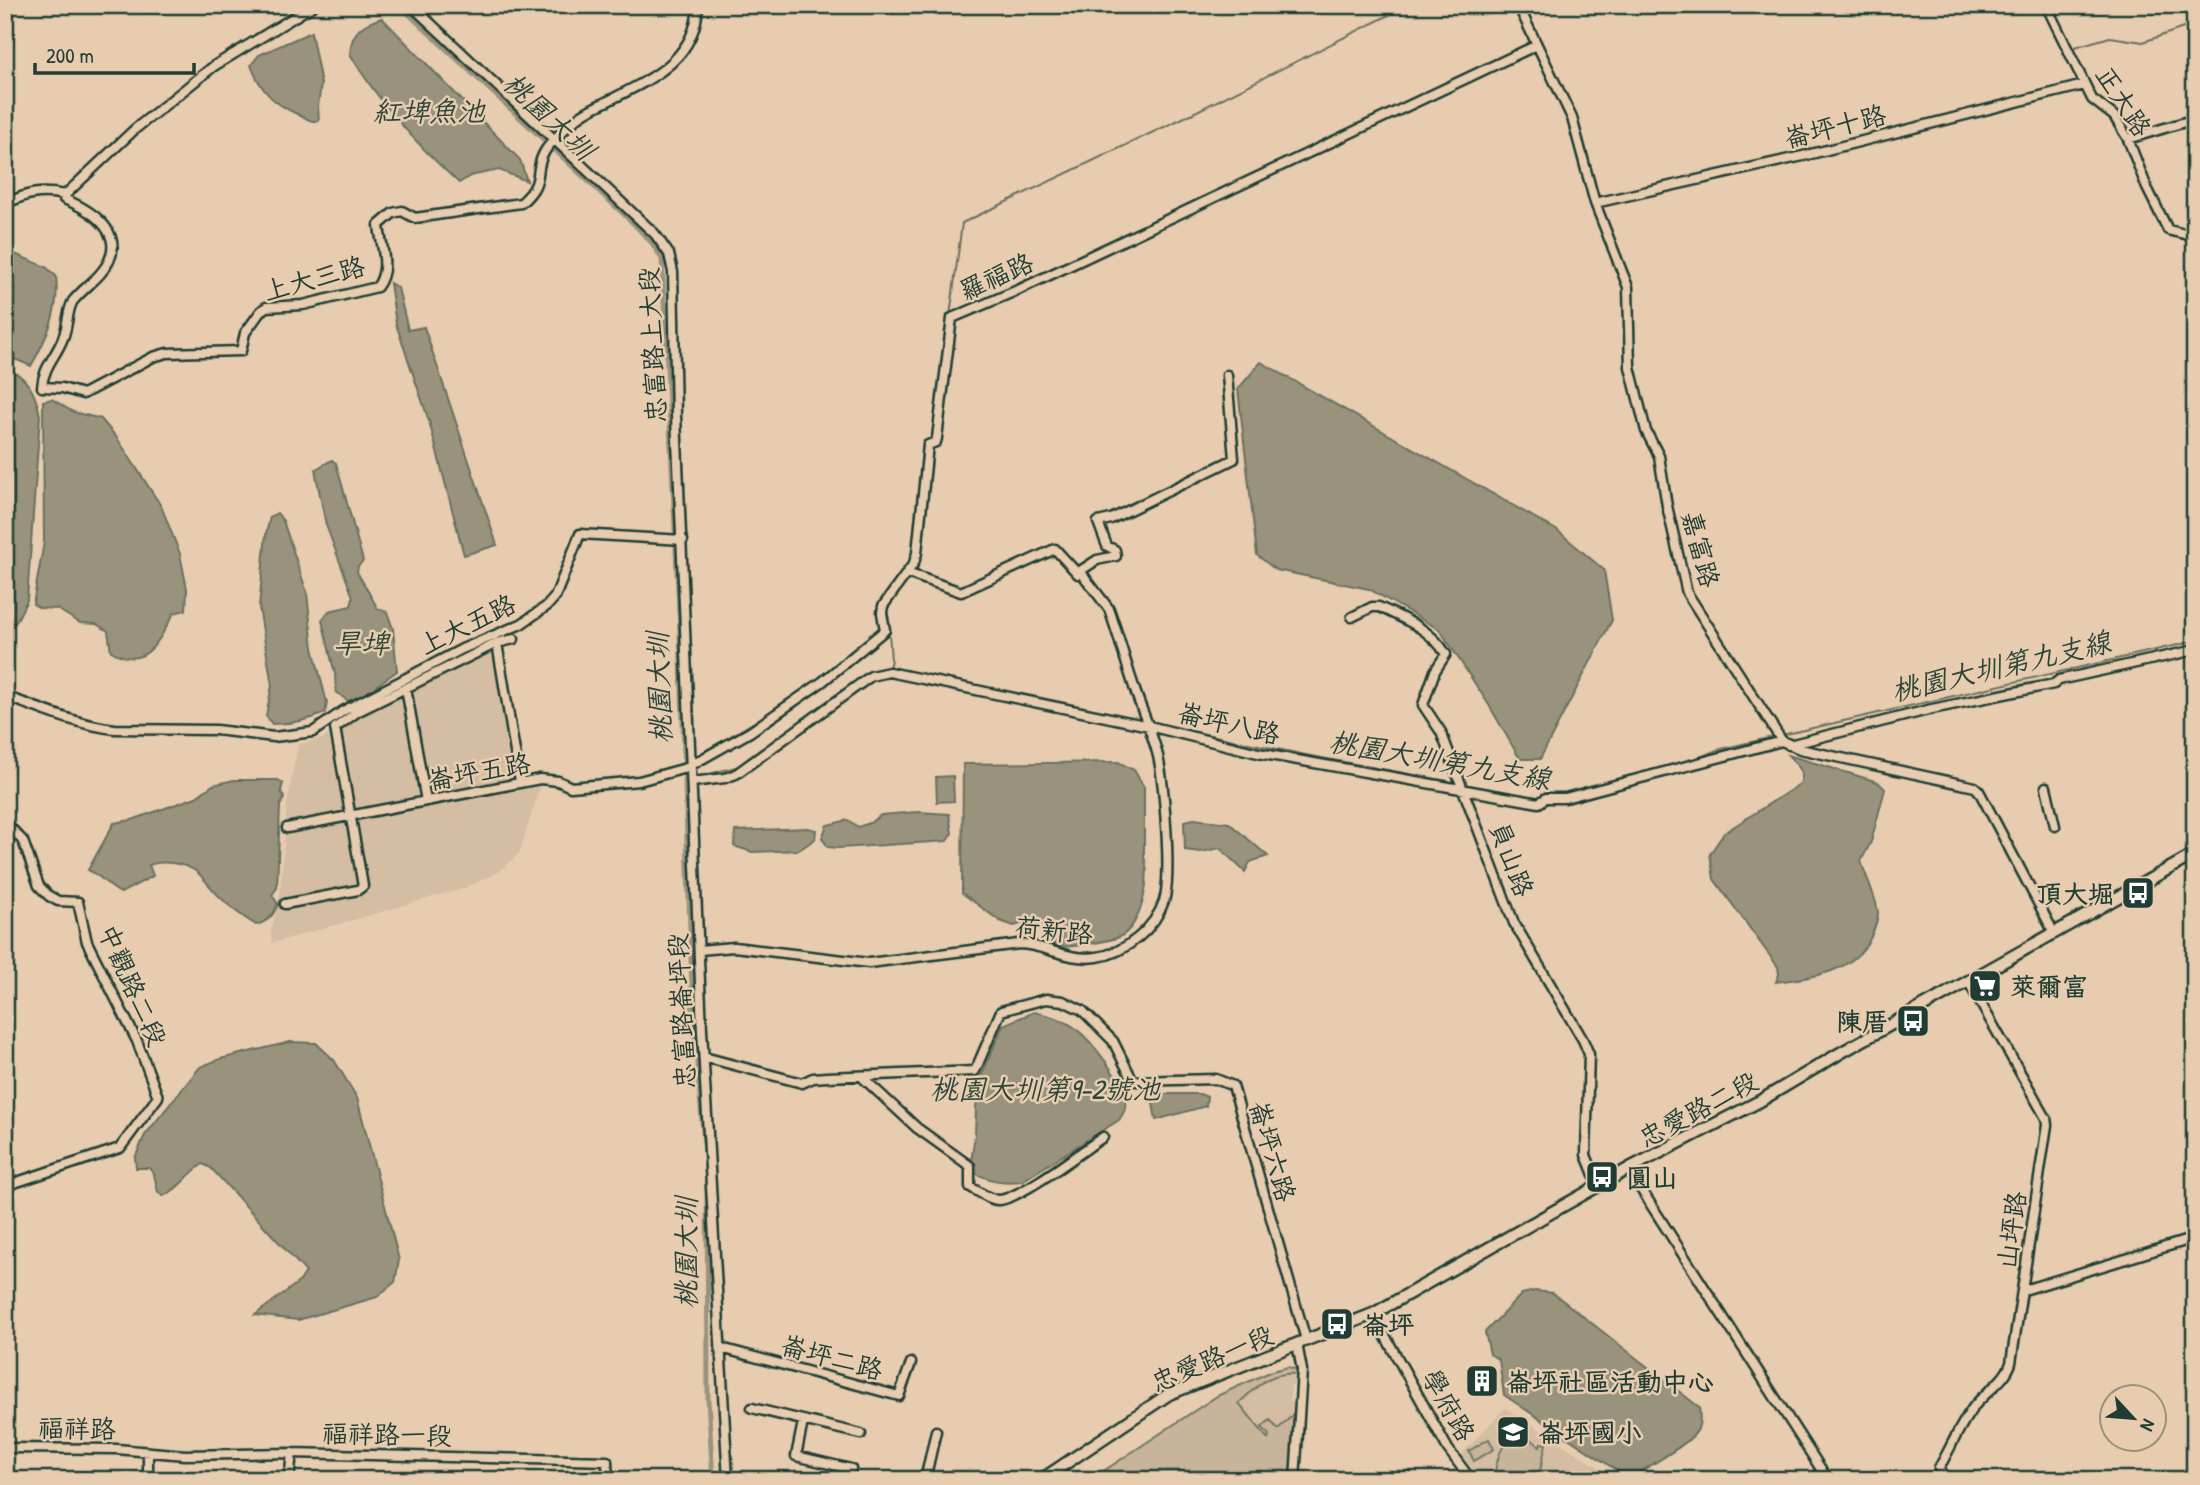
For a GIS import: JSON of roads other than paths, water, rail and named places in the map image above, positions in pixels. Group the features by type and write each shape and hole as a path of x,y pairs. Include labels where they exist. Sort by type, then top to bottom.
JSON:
{"main road":[{"name":"忠愛路二段","path":"1373,1314 1628,1169 1760,1101 2195,854"},
{"name":"忠愛路一段","path":"1041,1480 1169,1394 1373,1314"}],"street":[{"path":"5,204 22,196 47,191 65,195 135,129 214,66 314,5"},
{"name":"忠富路上大段","path":"411,5 655,234 669,254 673,272 681,540"},
{"name":"上大三路","path":"65,195 64,199 97,216 111,236 112,255 102,272 74,301 63,338 42,378 42,387 62,388 83,394 153,356 167,353 241,351 245,333 266,307 303,305 377,287 382,280 385,264 379,227 381,222 393,214 402,211 415,218 521,203 533,193 545,151 577,117 646,82 685,50 695,27 698,5"},
{"name":"嘉富路","path":"1518,5 1572,118 1595,203 1628,287 1630,367 1646,431 1659,456 1667,506 1687,593 1785,743"},
{"name":"正大路","path":"2046,5 2092,99 2114,116 2128,139 2147,188 2168,230 2189,235 2195,243"},
{"name":"羅福路","path":"684,768 750,732 822,682 885,630 883,606 907,573 917,553 928,445 933,443 952,318 1018,290 1538,45"},
{"name":"崙坪十路","path":"1595,203 1803,156 2084,85"},
{"path":"2128,139 2195,120"},
{"path":"1080,571 1097,560 1116,556 1115,550 1107,546 1098,522 1111,519 1234,458 1227,375"},
{"name":"上大五路","path":"5,696 57,715 115,730 216,730 274,737 313,732 343,711 462,649 521,624 547,606 555,597 580,534 681,540"},
{"name":"忠富路崙坪段","path":"681,540 684,768 692,782 704,1057 728,1480"},
{"name":"荷新路","path":"699,950 734,947 869,963 1030,944 1065,956 1097,957 1136,940 1152,923 1164,900 1167,880 1164,797 1149,726 1109,609 1080,571 1078,574 1055,549 961,592 907,573"},
{"name":"員山路","path":"1352,617 1372,607 1379,607 1418,625 1446,654 1436,671 1423,705 1437,722 1514,923 1589,1054 1586,1155 1598,1187"},
{"path":"285,904 358,890 363,886 334,730 340,722 497,643 514,639"},
{"path":"497,643 520,782"},
{"name":"崙坪八路","path":"692,782 736,775 871,676 889,672 1149,726 1258,753 1539,803 1546,798 1565,798 1785,743 2195,650"},
{"path":"406,688 426,801"},
{"path":"331,720 340,722"},
{"path":"1785,743 1892,770 1975,787 2054,933"},
{"name":"崙坪五路","path":"287,828 520,782 540,779 558,781 571,787 639,782 684,768"},
{"path":"2046,787 2055,826"},
{"name":"中觀路二段","path":"5,822 23,841 38,886 58,901 78,902 87,942 137,1041 158,1097 120,1147 5,1186"},
{"name":"山坪路","path":"1939,1468 1971,1410 1991,1387 2008,1373 2024,1290 2047,1125 2046,1118 1968,981"},
{"name":"崙坪六路","path":"704,1057 802,1083 813,1078 975,1071 1001,1011 1046,999 1063,1001 1082,1010 1113,1041 1133,1081 1216,1079 1233,1086 1302,1342"},
{"path":"861,1076 917,1128 970,1166 970,1186 995,1199 1001,1200 1013,1195 1045,1178 1103,1137"},
{"path":"1628,1169 1828,1480"},
{"path":"2024,1290 2195,1238"},
{"name":"學府路","path":"1373,1314 1448,1449 1471,1480"},
{"path":"1295,1480 1302,1342"},
{"name":"崙坪二路","path":"721,1348 899,1396 911,1363"},
{"path":"752,1408 861,1434"},
{"path":"803,1422 796,1456 851,1469"},
{"path":"925,1480 936,1431"},
{"name":"福祥路","path":"5,1448 117,1449 148,1452"},
{"path":"148,1452 148,1480"},
{"name":"福祥路一段","path":"148,1452 185,1455 292,1453 607,1461 608,1480"},
{"path":"289,1480 292,1453"},
{"path":"1935,1480 1939,1468"},
{"path":"1939,1468 1945,1480"}],"water":[{"name":"紅埤魚池","path":"382,18 520,160 527,181 499,170 470,176 459,183 400,123 350,54 353,40 359,30"},
{"path":"311,32 321,84 319,121 305,118 275,101 263,89 251,65 259,55"},
{"path":"5,250 46,267 56,276 56,300 51,323 31,366 5,355"},
{"path":"390,283 398,288 408,330 424,327 497,545 464,555 429,421 396,324"},
{"path":"1261,362 1558,531 1604,570 1612,620 1540,759 1520,759 1489,705 1440,630 1369,589 1276,570 1257,555 1238,389"},
{"path":"5,368 20,376 30,387 40,416 27,600 16,622 5,634"},
{"path":"52,399 73,412 101,419 117,438 161,506 180,554 187,589 186,610 174,613 157,642 143,655 134,658 111,651 108,631 96,624 80,623 57,609 40,608 33,604 44,542 43,401"},
{"name":"旱埤","path":"332,460 336,463 363,561 357,572 378,609 387,612 393,629 397,671 377,685 376,691 348,701 336,692 335,674 322,620 329,611 351,606 353,597 326,525 316,475 316,469"},
{"path":"277,513 283,521 307,593 313,648 327,703 325,713 318,716 299,722 272,724 266,716 272,685 259,607 266,534 270,517"},
{"path":"1788,755 1878,782 1885,789 1871,842 1861,861 1878,913 1870,939 1862,951 1841,967 1816,975 1776,982 1778,967 1714,879 1710,854 1724,833 1800,784 1801,771"},
{"path":"1118,762 1134,770 1144,787 1144,857 1147,876 1139,911 1134,922 1121,936 1078,945 1057,946 1047,940 1043,924 1034,920 1014,926 1000,921 962,893 963,764"},
{"path":"953,776 954,801 937,802 936,777"},
{"path":"234,780 278,780 283,783 277,888 272,895 278,904 264,922 256,925 246,919 224,901 197,872 180,865 149,865 153,876 121,893 88,870 114,823 132,820 196,797 213,785"},
{"path":"918,812 949,814 952,833 947,841 839,848 828,847 822,838 827,825 848,820 858,827 881,815"},
{"path":"1194,819 1229,823 1268,856 1250,862 1245,872 1220,848 1201,852 1185,850 1184,821"},
{"path":"807,828 816,830 815,839 799,850 752,852 734,846 735,831"},
{"name":"桃園大圳第9-2號池","path":"1034,1012 1066,1022 1090,1042 1118,1081 1125,1108 1119,1120 1022,1181 989,1179 970,1170 977,1086 1003,1025"},
{"path":"290,1042 316,1043 334,1060 357,1098 399,1260 395,1282 377,1297 298,1320 255,1315 300,1281 306,1272 211,1168 203,1164 174,1190 163,1196 158,1192 154,1174 149,1168 136,1168 135,1158 145,1135 200,1067 220,1059"},
{"path":"1154,1094 1200,1094 1207,1097 1206,1106 1156,1120 1152,1098"},
{"path":"1535,1291 1553,1293 1699,1407 1700,1423 1694,1435 1626,1480 1619,1472 1504,1395 1499,1360 1490,1354 1485,1332 1522,1294"}],"waterway":[{"name":"桃園大圳","path":"399,5 631,221 652,243 662,259 680,633 693,1017 706,1165"},
{"path":"950,316 962,223 1185,117 1409,5"},
{"path":"2075,47 2110,37 2143,42 2195,24"},
{"path":"931,458 932,446"},
{"path":"889,632 889,668"},
{"name":"桃園大圳第九支線","path":"1782,735 2195,641"},
{"path":"785,703 834,667"},
{"name":"桃園大圳第九支線","path":"827,703 868,674"},
{"path":"695,757 775,710"},
{"name":"桃園大圳第九支線","path":"1171,727 1458,783"},
{"name":"桃園大圳第九支線","path":"1688,762 1717,750 1777,736"},
{"name":"桃園大圳第九支線","path":"697,777 740,766"},
{"name":"桃園大圳第九支線","path":"1463,784 1540,798"},
{"name":"桃園大圳第九支線","path":"1552,802 1569,803 1635,784"},
{"name":"桃園大圳","path":"707,1175 708,1400 713,1480"}],"place":[{"name":"頂大堀","path":"2138,893"},
{"name":"萊爾富","path":"1985,986"},
{"name":"陳厝","path":"1913,1021"},
{"name":"圓山","path":"1602,1177"},
{"name":"崙坪","path":"1337,1324"},
{"name":"崙坪社區活動中心","path":"1482,1381"},
{"name":"崙坪國小","path":"1513,1432"}]}
